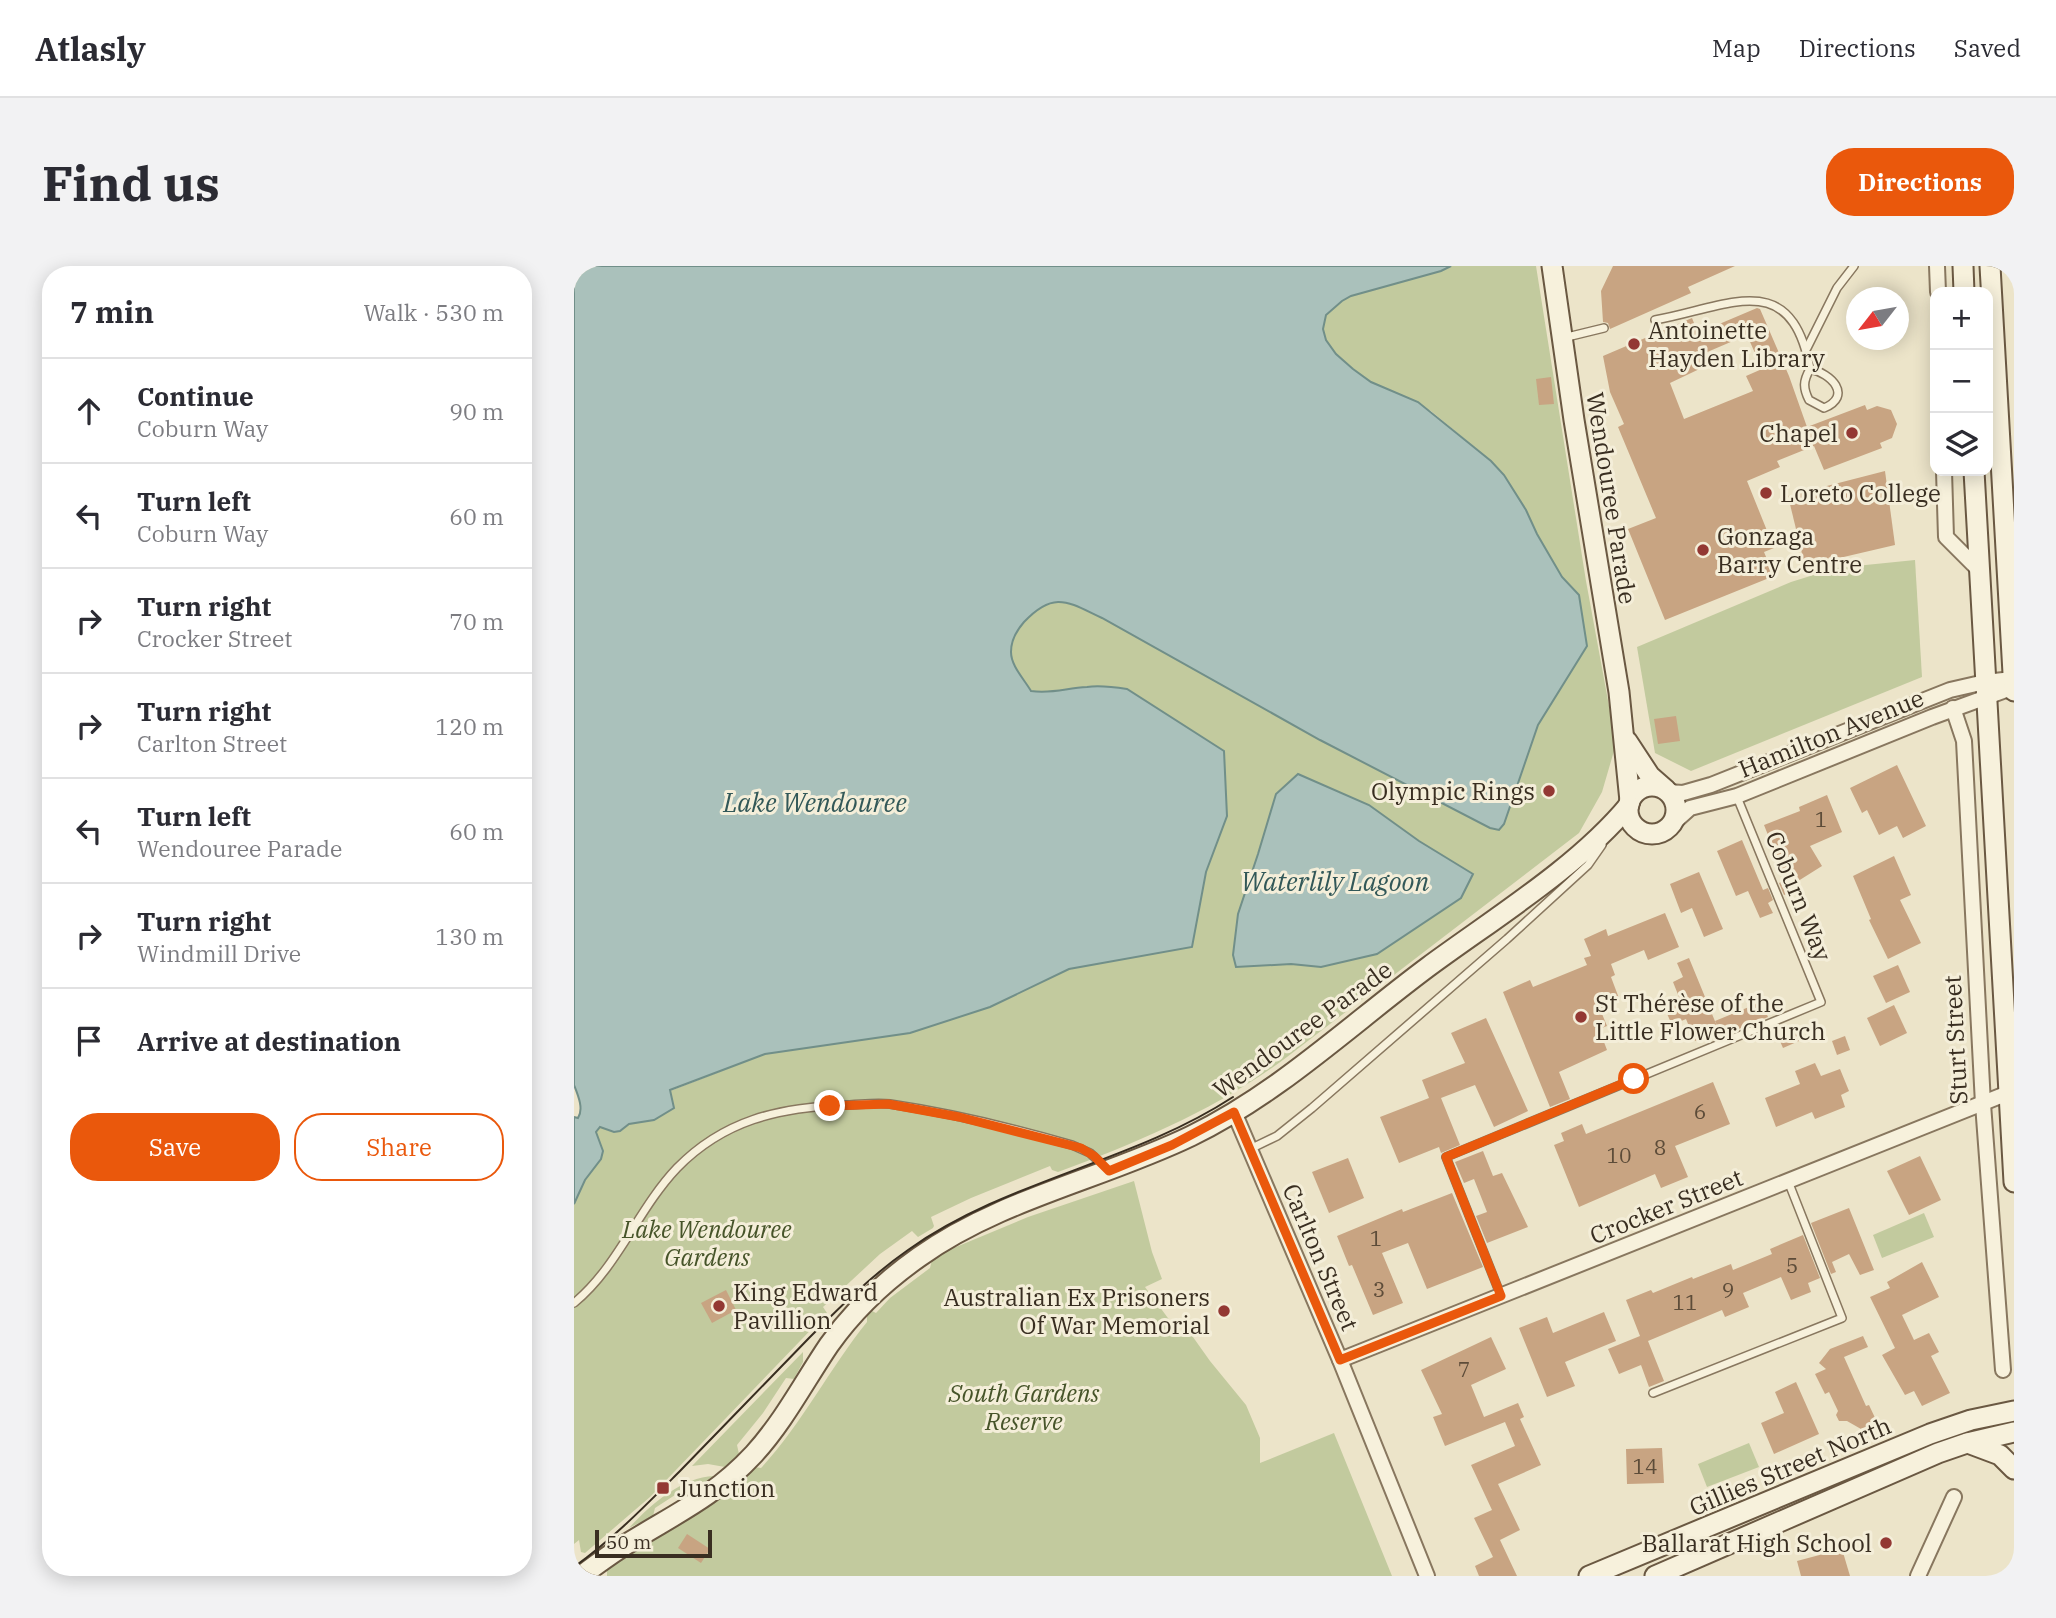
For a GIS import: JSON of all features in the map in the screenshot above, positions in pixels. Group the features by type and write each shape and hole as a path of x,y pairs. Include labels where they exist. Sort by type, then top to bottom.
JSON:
{"street":[{"name":"Wendouree Parade","path":"581,1576 623,1546 703,1499 738,1471 768,1438 839,1333 866,1302 897,1273 960,1231 1016,1205 1172,1145 1234,1112 1295,1072 1424,970 1585,849 1630,803 1625,737 1552,266"},
{"path":"1937,266 1938,287"},
{"path":"1963,266 1964,287"},
{"path":"1990,266 2009,484 2014,689"},
{"path":"1944,476 1946,537 1979,570"},
{"name":"Sturt Street","path":"1974,476 2014,1182"},
{"name":"Hamilton Avenue","path":"1670,826 1690,808 1737,796 1953,709 1985,690 2013,679"},
{"name":"Hamilton Avenue","path":"1667,791 1683,793 1711,785 1938,694 2014,689"},
{"name":"Sturt Street","path":"1953,709 1964,741 1983,1104 2003,1370"},
{"name":"Wendouree Parade","path":"1625,737 1650,776 1667,791"},
{"path":"1654,786 1667,791 1676,809 1676,815 1670,826 1659,833 1645,833 1631,822 1630,803 1643,788 1654,786"},
{"name":"Wendouree Parade","path":"1585,849 1629,833 1645,833"},
{"name":"Crocker Street","path":"1340,1360 2008,1093"},
{"name":"Carlton Street","path":"1234,1112 1340,1360 1427,1576"},
{"name":"Gillies Street North","path":"1589,1576 1930,1434 1971,1420 2014,1411"},
{"name":"Gillies Street North","path":"1655,1576 1906,1466 1967,1443 2014,1432"},
{"path":"1967,1443 2000,1455 2014,1469"},
{"path":"1918,1576 1954,1497"}],"lane":[{"path":"1807,348 1837,288 1854,266"},
{"path":"1655,320 1720,303 1751,298 1771,300 1798,329 1807,348 1810,369 1804,388 1809,400 1824,408 1831,405 1836,401 1838,392 1835,384 1830,377 1810,369"},
{"path":"1563,338 1604,328"},
{"name":"Coburn Way","path":"1501,1296 1446,1157 1821,1002 1737,796"},
{"path":"1250,1149 1286,1129 1474,968 1588,865 1604,842"},
{"path":"574,1304 598,1279 662,1185 679,1167 732,1128 772,1113 814,1107 888,1104 959,1117 1072,1145 1090,1153 1109,1171"},
{"path":"1654,1393 1842,1318 1788,1181"}],"green space":[{"name":"Lake Wendouree Gardens","path":"1451,266 1536,266 1586,581 1616,744 1602,792 1579,833 1287,1057 1233,1093 1177,1123 1118,1149 1058,1172 1050,1166 931,1217 933,1228 918,1237 912,1231 880,1254 823,1307 827,1313 650,1497 585,1553 581,1552 579,1540 574,1544 574,1204 585,1180 601,1159 603,1151 596,1132 600,1127 615,1131 632,1123 654,1120 670,1091 765,1054 910,1033 990,1007 1069,969 1192,947 1206,872 1226,816 1224,751 1127,689 1047,693 1031,691 1015,667 1011,652 1017,632 1035,612 1053,602 1061,602 1090,612 1320,740 1490,828 1499,830 1538,725 1587,646 1579,595 1562,577 1526,510 1504,475 1491,461 1431,411 1371,382 1353,369 1336,354 1326,340 1323,329 1326,315 1351,296","holes":["1298,774 1369,805 1419,841 1461,898 1377,954 1321,967 1291,964 1236,967 1258,854 1276,794"]},
{"path":"1915,560 1922,677 1691,771 1655,753 1637,647 1791,582 1836,568"},
{"name":"South Gardens Reserve","path":"1134,1181 1152,1252 1162,1279 1145,1287 1179,1333 1188,1330 1246,1405 1260,1438 1260,1463 1334,1433 1392,1576 607,1576 607,1570 625,1557 720,1497 754,1467 761,1468 790,1433 867,1322 867,1315 872,1311 876,1313 890,1298 930,1268 932,1260 944,1252 1028,1217"},
{"path":"1924,1213 1934,1237 1882,1258 1873,1235"},
{"path":"803,1352 803,1362 794,1379 786,1378 737,1445 739,1454 725,1467 708,1464 692,1466"},
{"path":"1749,1443 1759,1467 1707,1487 1698,1464"},
{"path":"714,1476 700,1487 692,1484 655,1508 653,1516 629,1528 667,1494 690,1481"}],"water":[{"name":"Lake Wendouree","path":"574,266 1451,266 1351,296 1326,315 1323,329 1326,340 1336,354 1353,369 1371,382 1418,402 1491,461 1504,475 1526,510 1562,577 1579,595 1587,646 1538,725 1504,824 1499,830 1490,828 1320,740 1102,618 1070,604 1053,602 1035,612 1021,625 1011,648 1013,662 1031,691 1097,686 1127,689 1224,751 1227,816 1206,872 1192,947 1069,969 990,1007 910,1033 765,1054 670,1090 674,1108 654,1120 629,1124 614,1132 600,1127 596,1132 603,1151 601,1159 585,1180 574,1204 574,1117 578,1118 580,1102 574,1085"},
{"name":"Waterlily Lagoon","path":"1298,774 1369,805 1419,841 1473,874 1461,898 1377,954 1321,967 1291,964 1236,967 1233,955 1238,914 1276,794"}],"building":[{"path":"1613,266 1735,266 1688,287 1691,293 1610,329 1608,323 1603,322 1601,291"},
{"path":"1760,309 1789,376 1807,427 1865,405 1867,410 1877,406 1891,410 1897,424 1892,438 1880,443 1882,448 1824,470 1814,446 1777,461 1780,467 1747,481 1774,548 1764,552 1774,576 1665,620 1628,529 1656,518 1618,427 1624,424 1610,392 1603,356 1692,318 1698,333","holes":["1747,335 1762,369 1746,376 1753,391 1684,419 1670,383 1710,364 1705,353"]},
{"path":"1551,377 1554,404 1539,405 1536,379"},
{"path":"1885,471 1895,545 1805,566 1788,496"},
{"path":"1676,716 1680,741 1658,744 1654,719"},
{"path":"1897,765 1926,826 1903,838 1897,826 1879,835 1867,810 1862,813 1850,788"},
{"path":"1827,795 1842,832 1810,846 1822,866 1795,883 1798,889 1784,895 1779,883 1786,880 1764,825 1800,811 1799,807"},
{"path":"1742,840 1763,890 1768,888 1773,900 1768,903 1773,913 1760,918 1748,891 1736,896 1717,851"},
{"path":"1894,856 1911,895 1900,900 1921,943 1888,959 1869,920 1871,919 1853,876"},
{"path":"1699,872 1723,929 1704,937 1692,908 1681,913 1670,884"},
{"path":"1665,913 1679,947 1648,960 1644,950 1611,964 1615,975 1611,977 1620,1001 1600,1009 1607,1026 1599,1029 1607,1050 1559,1072 1570,1099 1550,1107 1503,992 1530,980 1533,987 1587,965 1584,958 1591,956 1584,939 1606,929 1608,936"},
{"path":"1689,958 1719,1031 1695,1041 1686,1019 1672,1025 1665,1009 1681,1002 1673,982 1683,977 1677,963"},
{"path":"1898,965 1910,992 1886,1003 1873,976"},
{"path":"1761,1002 1768,1017 1722,1036 1715,1021"},
{"path":"1894,1005 1907,1033 1880,1046 1867,1018"},
{"path":"1486,1018 1528,1111 1494,1127 1475,1085 1441,1098 1460,1145 1441,1153 1439,1147 1399,1163 1380,1117 1429,1098 1422,1080 1465,1063 1451,1033"},
{"path":"1793,1026 1799,1041 1783,1048 1776,1032"},
{"path":"1845,1036 1850,1050 1837,1055 1832,1041"},
{"path":"1815,1063 1821,1076 1840,1069 1849,1091 1841,1095 1845,1107 1815,1119 1812,1112 1776,1127 1765,1098 1800,1084 1795,1071"},
{"path":"1713,1082 1730,1124 1675,1146 1688,1177 1661,1188 1655,1174 1579,1207 1554,1145 1564,1141 1561,1133 1582,1124 1586,1134"},
{"path":"1483,1151 1493,1176 1502,1173 1528,1227 1487,1243 1476,1216 1487,1212 1474,1179 1464,1183 1455,1162"},
{"path":"1920,1156 1941,1200 1909,1215 1887,1171"},
{"path":"1348,1158 1364,1198 1329,1213 1312,1172"},
{"path":"1452,1193 1483,1267 1427,1289 1408,1243 1382,1253 1403,1303 1373,1315 1337,1236 1402,1209 1403,1212"},
{"path":"1849,1208 1874,1270 1860,1275 1849,1254 1832,1262 1836,1272 1831,1274 1811,1223"},
{"path":"1803,1235 1820,1278 1808,1283 1811,1292 1791,1300 1781,1277 1743,1293 1749,1307 1725,1317 1722,1310 1648,1341 1664,1381 1649,1387 1641,1365 1619,1374 1608,1349 1640,1336 1626,1300 1651,1290 1653,1293 1731,1264 1733,1270 1772,1254 1770,1249"},
{"path":"1922,1262 1939,1297 1902,1315 1914,1340 1929,1333 1939,1352 1931,1356 1950,1393 1922,1406 1914,1391 1905,1395 1882,1355 1895,1348 1870,1297 1890,1288 1887,1282"},
{"name":"King Edward Pavillion","path":"726,1290 736,1310 712,1323 701,1303"},
{"path":"1604,1312 1616,1341 1565,1362 1575,1386 1547,1397 1519,1328 1547,1317 1553,1333"},
{"path":"1863,1336 1868,1347 1844,1357 1866,1406 1869,1405 1877,1422 1861,1429 1847,1421 1839,1421 1836,1415 1838,1411 1829,1392 1825,1394 1815,1374 1826,1369 1819,1363 1830,1349"},
{"path":"1491,1337 1506,1369 1471,1385 1484,1417 1518,1403 1524,1417 1520,1419 1541,1465 1498,1484 1520,1530 1500,1540 1517,1576 1479,1576 1475,1566 1493,1557 1474,1518 1492,1510 1471,1465 1515,1446 1505,1422 1445,1446 1433,1417 1442,1414 1421,1370"},
{"path":"1796,1382 1819,1434 1774,1454 1761,1423 1784,1413 1775,1392"},
{"path":"1662,1448 1664,1483 1627,1484 1626,1449"},
{"path":"687,1534 710,1549 701,1563 678,1548"},
{"path":"1842,1549 1850,1576 1801,1576 1797,1561"}],"tram line":[{"path":"574,1567 642,1509 844,1303 908,1250 946,1226 986,1206 1153,1139 1194,1120 1233,1097"}],"place":[{"name":"Antoinette Hayden Library","path":"1634,344"},
{"name":"Chapel","path":"1852,433"},
{"name":"Loreto College","path":"1766,493"},
{"name":"Gonzaga Barry Centre","path":"1703,550"},
{"name":"Olympic Rings","path":"1549,791"},
{"name":"St Thérèse of the Little Flower Church","path":"1581,1017"},
{"name":"King Edward Pavillion","path":"719,1306"},
{"name":"Australian Ex Prisoners Of War Memorial","path":"1224,1311"},
{"name":"Junction","path":"663,1488"},
{"name":"Ballarat High School","path":"1886,1543"}],"route":[{"path":"830,1106 888,1104 959,1117 1081,1148 1109,1171 1172,1145 1234,1112 1340,1360 1501,1296 1446,1157 1634,1079"}]}
